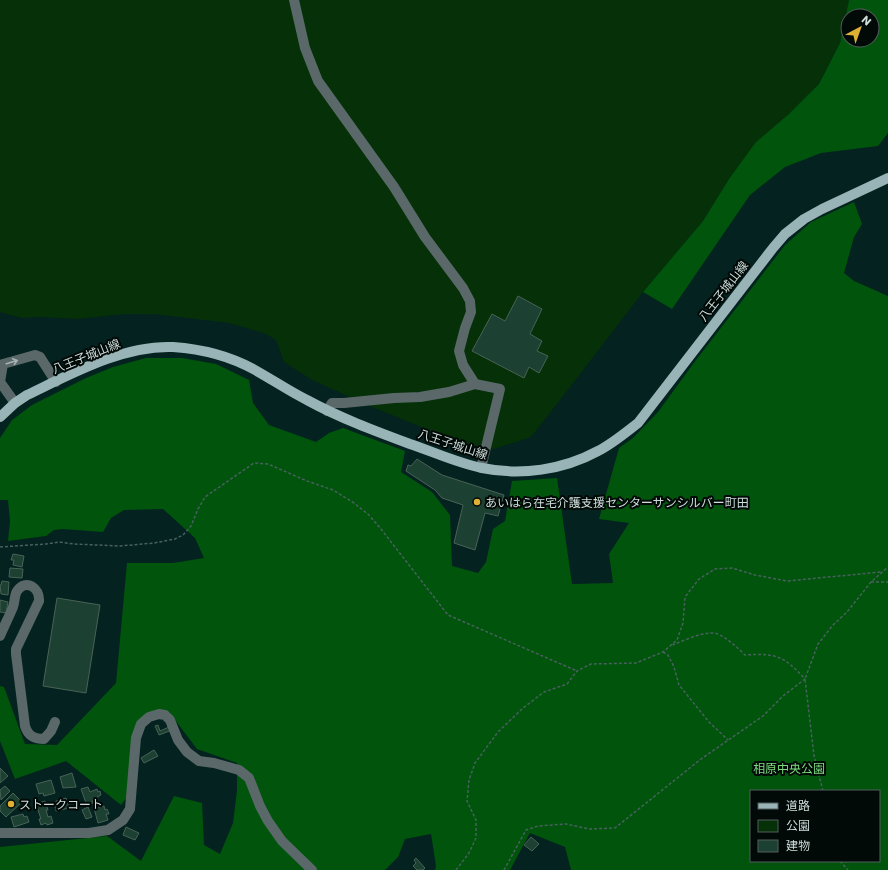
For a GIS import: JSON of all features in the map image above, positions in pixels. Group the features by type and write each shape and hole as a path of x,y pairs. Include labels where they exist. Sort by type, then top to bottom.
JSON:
{"main road":[{"name":"八王子城山線","path":"0,417 15,403 27,395 108,359 125,353 172,347 211,353 238,362 328,411 364,427 458,461 481,468 510,472 554,468 582,459 613,442 638,423 785,234 810,215 888,178"}],"street":[{"path":"294,0 305,48 318,81 394,187 425,237 463,288 470,301 471,312 459,351 463,365 475,384"},
{"path":"15,403 0,382 3,364 35,355 40,357 56,382"},
{"path":"328,411 332,403 420,397 449,392 475,384 500,389 481,468"},
{"path":"0,636 14,605 16,593 22,587 32,585 40,595 39,601 16,649 25,726 29,735 37,739 44,738 51,731 55,722"},
{"path":"0,833 89,833 108,830 123,820 130,809 136,738 141,724 149,717 159,714 165,715 170,720 178,740 188,752 199,761 214,763 239,770 249,778 268,821 282,841 312,870"}],"path":[{"path":"0,547 59,542 120,546 154,543 175,539 183,535 191,526 205,497 254,463 268,464 307,481 333,490 354,503 382,529 448,615 578,671"},
{"path":"823,790 814,756 805,678 818,644 833,625 847,612 871,582 888,567"},
{"path":"456,870 469,853 476,838 476,820 467,801 469,780 475,763 498,732 523,708 544,692 567,684 578,671 591,664 636,662 663,652 677,640 683,623 685,597 698,579 715,569 732,568 755,575 786,581 881,572"},
{"path":"871,582 888,582"},
{"path":"670,646 695,636 713,632 732,642 745,655 776,655 793,666 805,678"},
{"path":"663,652 668,655 674,667 679,684 709,722 728,740"},
{"path":"504,870 526,830 538,826 566,824 589,829 615,828 678,777 763,716 783,696 805,678"},
{"path":"841,862 848,870"}],"green space":[{"path":"0,0 849,0 847,8 840,8 840,43 819,84 729,179 703,221 643,292 531,437 494,449 458,442 370,406 312,380 284,362 276,340 264,333 229,323 154,314 124,314 77,319 40,317 22,318 0,312"},
{"path":"849,0 888,0 888,133 878,146 821,153 785,167 750,195 672,309 643,292 703,221 729,179 756,142 789,114 819,84 840,43 840,48 880,48 880,8 847,8"},
{"name":"相原中央公園","path":"854,202 862,224 854,237 844,273 854,281 888,296 888,870 571,870 565,847 530,833 510,870 435,870 436,866 431,834 405,839 398,857 385,870 0,870 0,847 107,836 141,861 174,796 202,803 204,845 220,854 233,823 237,790 237,763 197,749 169,712 149,715 135,730 128,796 121,805 66,761 15,779 0,741 0,686 4,687 25,744 57,745 116,683 127,563 173,563 204,558 195,538 163,509 124,510 111,518 103,532 63,529 54,530 46,536 8,541 10,521 8,500 0,500 0,438 12,420 32,405 86,378 113,367 146,358 182,358 216,364 249,380 253,403 269,425 316,442 329,433 343,428 405,451 401,472 432,492 450,515 452,566 478,573 486,562 493,529 505,521 512,481 557,478 572,584 613,583 609,554 629,523 599,519 619,448 633,438 658,412 696,360 785,245 811,222"}],"building":[{"path":"518,296 542,309 530,334 542,341 537,351 548,356 539,373 529,367 524,378 472,351 492,314 505,321"},
{"name":"あいはら在宅介護支援センターサンシルバー町田","path":"417,459 442,475 504,495 498,516 485,513 475,550 454,543 463,505 442,498 435,490 406,471 408,465 411,466"},
{"path":"13,554 24,556 22,567 13,565 14,560 11,560"},
{"path":"10,568 23,569 22,578 9,577"},
{"path":"2,581 9,582 8,595 1,594 0,585"},
{"path":"57,598 100,605 86,693 43,686"},
{"path":"0,600 8,602 6,613 0,612"},
{"path":"158,725 160,731 169,727 172,730 159,735 155,726"},
{"path":"154,750 158,756 144,763 141,758"},
{"path":"0,768 8,776 0,783"},
{"path":"72,773 76,787 63,788 60,777"},
{"path":"51,780 55,793 44,796 43,793 39,794 36,784"},
{"path":"5,786 10,791 1,800 0,790"},
{"path":"88,787 90,792 97,789 98,792 100,791 101,795 90,804 89,802 86,803 81,789"},
{"name":"ストークコート","path":"13,793 22,802 6,817 0,811 0,806"},
{"path":"66,798 69,808 56,811 56,801"},
{"path":"45,801 48,810 46,810 48,817 51,816 53,823 41,825 39,819 41,819 36,804"},
{"path":"104,806 105,810 107,809 109,814 106,814 108,820 98,823 94,808"},
{"path":"88,807 92,817 86,819 82,810"},
{"path":"23,814 24,817 27,816 29,822 14,827 11,817"},
{"path":"126,827 139,833 135,840 123,835"},
{"path":"531,837 539,844 532,851 524,845"},
{"path":"416,858 425,868 423,870 417,870 413,866 416,863 414,860"}],"place":[{"name":"あいはら在宅介護支援センターサンシルバー町田","path":"477,502"},
{"name":"ストークコート","path":"11,804"}]}
